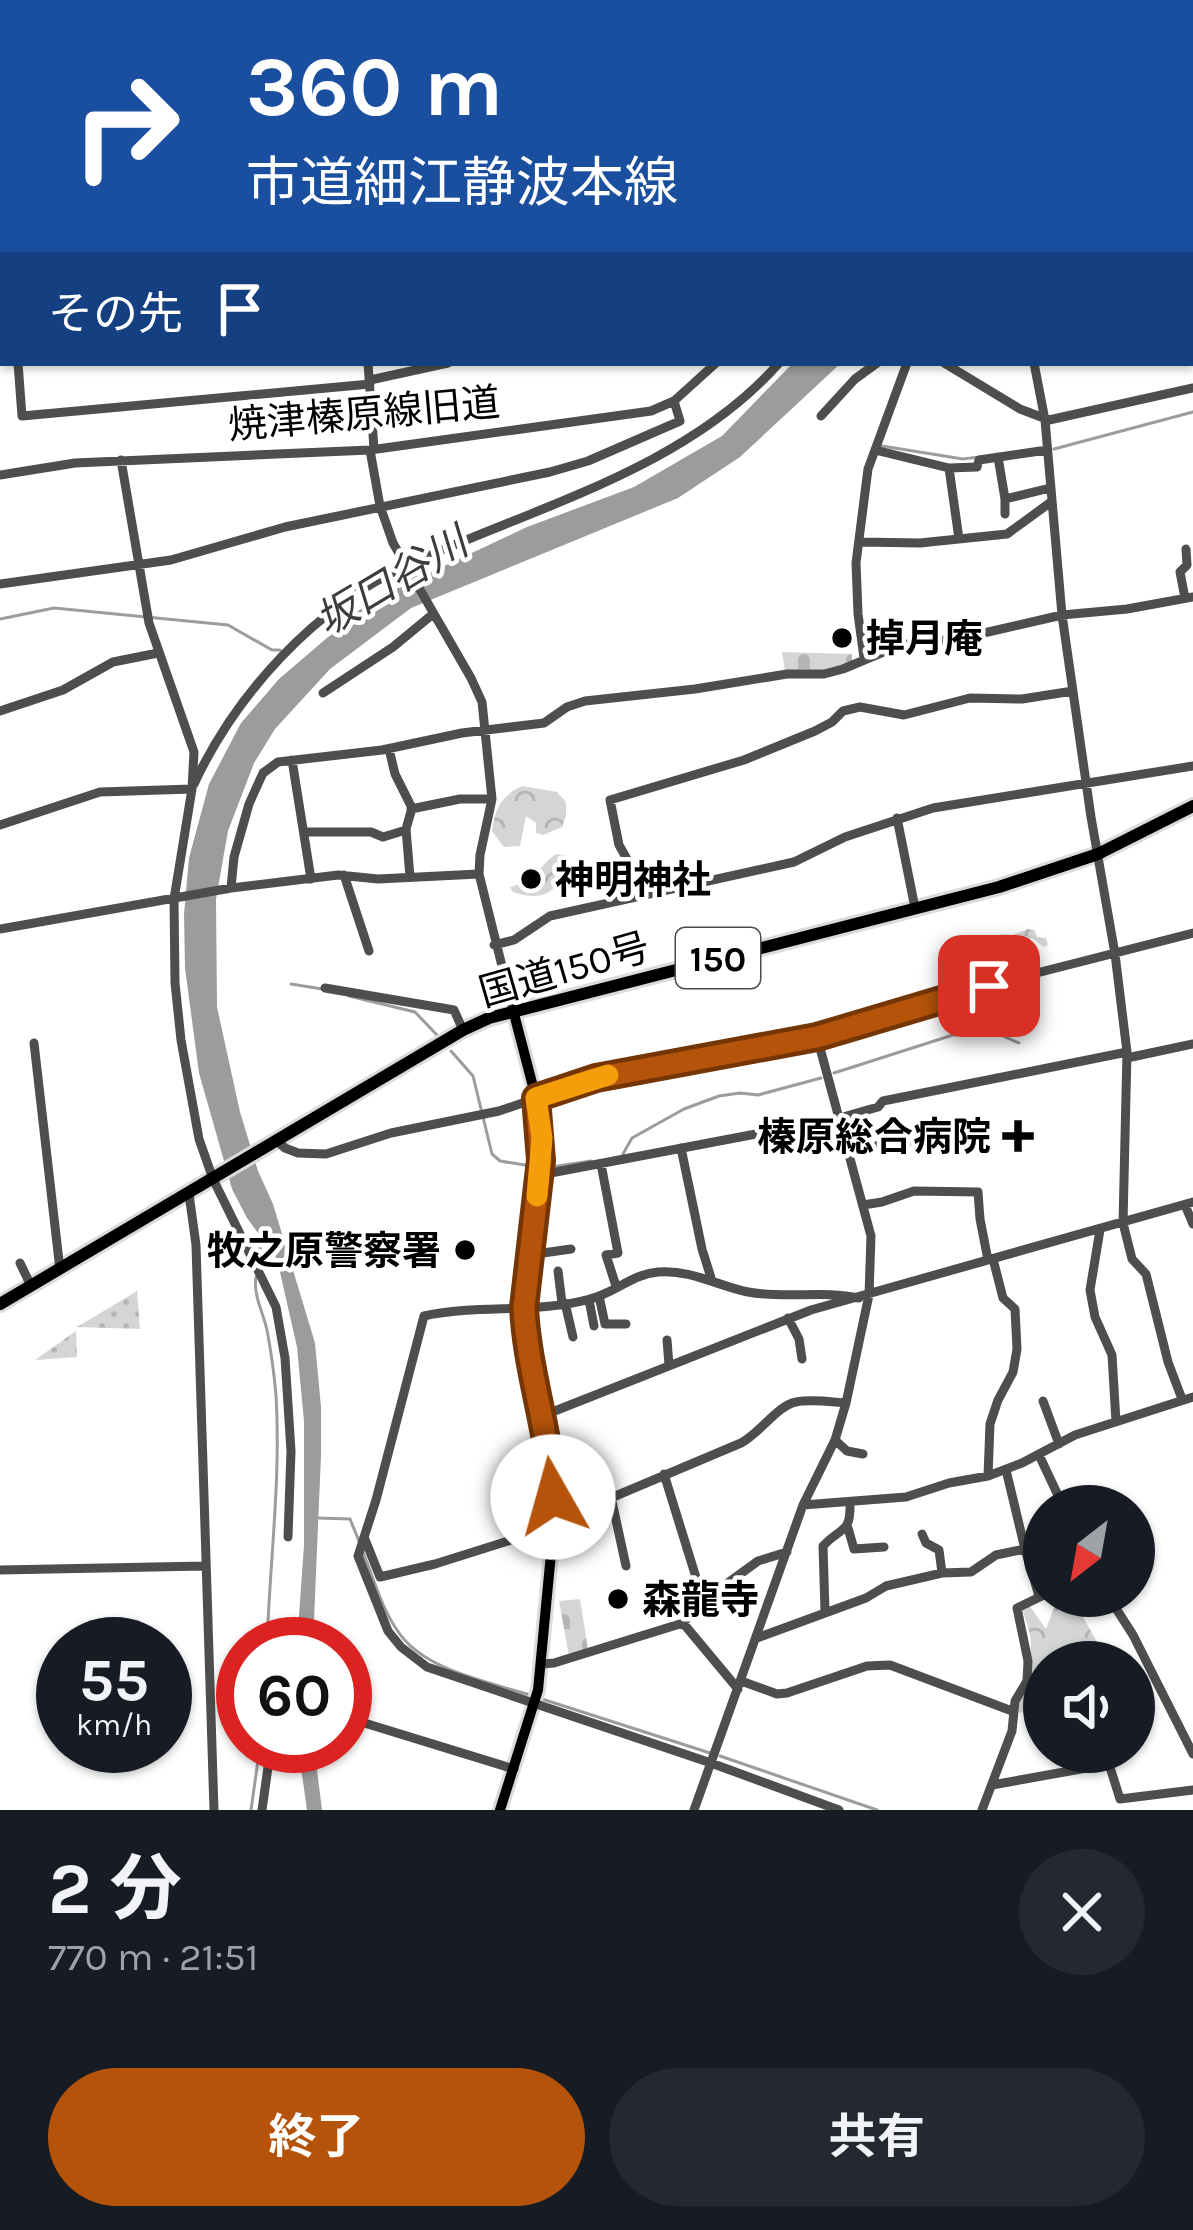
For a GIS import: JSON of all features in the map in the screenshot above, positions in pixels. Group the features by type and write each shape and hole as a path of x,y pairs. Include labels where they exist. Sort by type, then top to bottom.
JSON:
{"highway":[{"name":"国道150号","path":"0,1304 463,1030 513,1010 999,887 1098,854 1193,806"}],"main road":[{"path":"500,1810 536,1698 554,1522 552,1471 524,1307 542,1138 513,1010"}],"street":[{"path":"18,366 22,416 370,382 436,366"},
{"path":"368,366 380,506 393,543 478,691 492,799 478,874 513,1010"},
{"name":"焼津榛原線旧道","path":"0,475 59,464 372,449 651,411 674,401 712,366"},
{"path":"192,789 231,719 256,686 341,605 406,566 668,451 718,420 775,366"},
{"path":"825,412 872,366"},
{"path":"864,658 856,563 868,469 906,366"},
{"path":"949,366 1045,419 1193,388"},
{"path":"803,1505 905,1497 988,1476 1075,1435 1188,1398 1168,1362 1146,1274 1132,1259 1123,1223 1127,1055 1062,615 1045,419 1035,366"},
{"path":"0,584 140,567 285,527 588,461 680,421 674,401"},
{"path":"875,450 949,468 976,467 979,460 1047,450"},
{"path":"998,457 1005,514"},
{"path":"122,460 148,618 194,752 176,898 175,983 182,1040 199,1138 276,1307 285,1358 291,1451 288,1537"},
{"path":"949,468 959,539"},
{"path":"1005,500 1050,488"},
{"path":"860,542 920,543 1007,534 1052,502"},
{"path":"231,888 242,829 263,773 272,765 544,723 566,707 585,701 788,674 824,674 901,645 1189,597 1180,572 1187,565 1186,549"},
{"path":"322,693 433,613"},
{"path":"0,711 63,690 113,662 158,653"},
{"path":"640,895 637,875 620,845 610,800 744,760 815,731 843,711 860,707 904,715 970,698 1022,699 1073,691"},
{"path":"388,748 412,809 406,830 410,877"},
{"path":"292,760 310,879"},
{"path":"494,945 514,940 550,916 794,862 845,837 933,808 1193,766"},
{"path":"0,825 100,792 192,789"},
{"path":"412,809 460,799 492,799"},
{"path":"897,818 915,908"},
{"path":"304,832 371,832 383,837 406,830"},
{"path":"0,929 231,888 344,874 378,879 478,874"},
{"path":"344,874 369,951"},
{"path":"277,1141 298,1153 326,1154 391,1133 482,1114 596,1078 817,1037 1024,976 1193,933"},
{"path":"326,988 454,1010 463,1030"},
{"path":"694,1810 803,1505 835,1440 864,1297 871,1235 817,1037"},
{"path":"34,1043 60,1270"},
{"path":"540,1175 779,1133 878,1107 883,1101 1193,1044"},
{"path":"849,1154 883,1144 935,1139"},
{"path":"681,1148 712,1281"},
{"path":"601,1164 618,1252 606,1255 616,1286"},
{"path":"863,1205 914,1191 979,1192 980,1219 991,1260 1003,1298 1015,1309 1017,1349 990,1424 988,1476"},
{"path":"189,1194 196,1245 214,1810"},
{"path":"542,1416 811,1310 1189,1203 1193,1224"},
{"path":"1100,1230 1090,1290 1095,1317 1112,1355 1116,1423"},
{"path":"529,1255 571,1249"},
{"path":"20,1263 32,1286"},
{"path":"558,1271 573,1337"},
{"path":"839,1810 713,1757 427,1666 388,1631 359,1552 424,1316 594,1298 654,1272 678,1272 747,1292 864,1297"},
{"path":"594,1298 605,1324 626,1324"},
{"path":"594,1298 594,1326"},
{"path":"788,1318 802,1359"},
{"path":"667,1340 669,1365"},
{"path":"1042,1401 1059,1444"},
{"path":"364,1538 380,1577 470,1554 547,1529 751,1438 795,1402 846,1403"},
{"path":"835,1440 847,1451 863,1454"},
{"path":"1039,1455 1053,1485"},
{"path":"1006,1470 1023,1541"},
{"path":"664,1474 703,1600"},
{"path":"611,1497 626,1566"},
{"path":"850,1502 848,1528 854,1549 884,1547"},
{"path":"825,1611 823,1546 848,1528"},
{"path":"922,1534 938,1550 942,1574"},
{"path":"757,1638 866,1598 886,1586 971,1572 996,1555 1023,1549"},
{"path":"542,1664 683,1623 703,1600 758,1561 788,1552"},
{"path":"0,1570 205,1566"},
{"path":"982,1810 1012,1731 1012,1711 1027,1681 1028,1661 1017,1608 1023,1605"},
{"path":"1121,1617 1193,1754"},
{"path":"683,1623 729,1681 740,1685 787,1694 867,1666 890,1665 1012,1711"},
{"path":"372,1725 514,1769"},
{"path":"992,1785 1109,1764 1120,1799 1193,1790"},
{"path":"262,1810 267,1773"}],"green space":[{"path":"782,652 852,654 852,661 826,671 785,671"},
{"path":"522,786 557,792 566,802 566,816 562,827 543,835 536,833 536,823 526,816 520,846 504,847 492,831 495,816 504,799"},
{"path":"556,854 569,856 557,885 535,896 513,892 510,887 532,877"},
{"path":"1028,929 1046,938 1048,945 1032,938 1020,942 1021,956 1012,957 1005,947 996,945 1001,934"},
{"path":"137,1291 140,1329 77,1327"},
{"path":"76,1331 77,1357 35,1360"},
{"path":"580,1599 588,1649 569,1656 559,1601"},
{"path":"1025,1617 1038,1617 1046,1629 1050,1617 1083,1617 1096,1641 1031,1641"},
{"path":"1023,1679 1023,1712 1019,1713"}],"shaded area":[{"path":"790,366 838,366 740,457 678,498 411,608 330,669 275,729 254,763 228,831 216,899 217,1007 240,1112 315,1343 321,1407 314,1617 299,1617 304,1421 297,1347 277,1259 232,1189 199,1073 185,968 189,858 209,784 241,723 279,679 370,601 527,527 634,487 722,436"},
{"path":"302,1773 317,1773 322,1810 307,1810"}],"waterway":[{"path":"1054,449 1193,412"},
{"path":"882,446 963,459 979,457"},
{"path":"0,619 54,608 228,625 280,650"},
{"path":"291,984 322,989"},
{"path":"349,996 415,1012 437,1035"},
{"path":"834,1073 953,1035 987,1029 1019,1043"},
{"path":"451,1051 473,1076 492,1154 500,1161 531,1166"},
{"path":"623,1154 632,1138 684,1109 719,1096 758,1095 821,1078"},
{"path":"551,1167 591,1161"},
{"path":"258,1259 262,1239"},
{"path":"256,1277 276,1395 269,1617"},
{"path":"318,1518 350,1519 359,1541"},
{"path":"362,1550 386,1611 423,1656 459,1673 533,1696"},
{"path":"542,1699 710,1753"},
{"path":"720,1756 877,1810"},
{"path":"251,1810 256,1773"}],"slow traffic":[{"path":"537,1196 542,1138 536,1098 608,1075"}],"place":[{"name":"掉月庵","path":"842,638"},
{"name":"神明神社","path":"531,879"},
{"name":"榛原総合病院","path":"1018,1136"},
{"name":"牧之原警察署","path":"465,1250"},
{"name":"森龍寺","path":"618,1599"}],"route":[{"path":"553,1497 525,1332 526,1275 541,1160 536,1098 596,1078 817,1037 989,986"}],"water label":[{"name":"坂口谷川","path":"391,581"}]}
